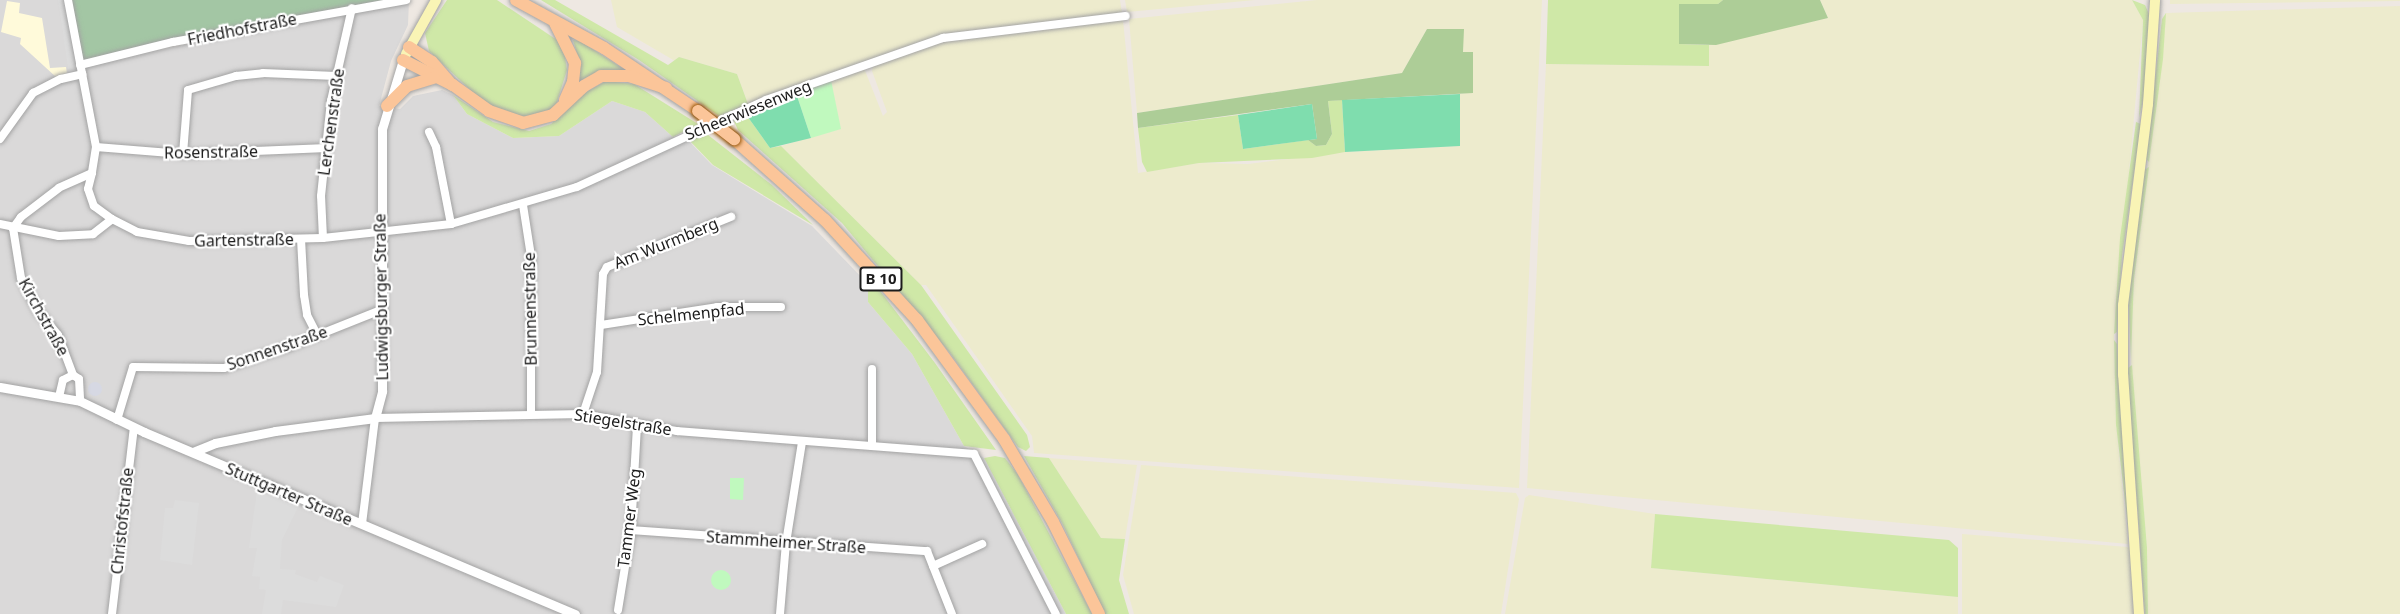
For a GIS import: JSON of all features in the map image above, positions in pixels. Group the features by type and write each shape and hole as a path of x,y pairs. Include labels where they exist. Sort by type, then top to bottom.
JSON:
{"main road":[{"name":"Ludwigsburger Straße","path":"404,60 436,0"},
{"name":"B 10","path":"516,0 666,88 698,111 734,139 810,206 871,267 917,321 1004,439 1025,474 1098,614"},
{"path":"2139,614 2123,375 2122,305 2148,104 2155,0"},
{"path":"553,20 575,63 573,82 560,109"},
{"path":"409,47 432,62 453,86"},
{"path":"404,60 434,78 453,86 489,111 513,121 541,121 560,109 591,80 610,75 628,76 666,88"},
{"path":"387,106 407,86 434,78"}],"street":[{"path":"13,228 21,217 59,188 92,173 96,147 68,0"},
{"name":"Friedhofstraße","path":"80,64 352,8 406,0"},
{"name":"Lerchenstraße","path":"324,238 321,196 336,76 352,8"},
{"name":"Scheerwiesenweg","path":"379,234 450,224 523,205 577,187 766,100 943,38 1126,16"},
{"name":"Ludwigsburger Straße","path":"375,418 382,391 380,154 387,106 404,60"},
{"path":"183,154 188,90 236,76 263,73 336,76"},
{"path":"0,139 33,93 61,79 82,74"},
{"path":"429,132 436,147 450,224"},
{"name":"Rosenstraße","path":"96,147 183,154 327,148"},
{"name":"Gartenstraße","path":"92,173 88,189 94,206 112,219 137,232 189,241 324,238 379,234"},
{"name":"Brunnenstraße","path":"523,205 531,256 531,413"},
{"name":"Am Wurmberg","path":"583,414 597,372 603,274 607,267 731,217"},
{"path":"0,224 58,236 93,234 112,219"},
{"name":"Kirchstraße","path":"13,228 21,278 38,310 58,335 73,375 81,383 80,401"},
{"path":"301,238 306,305 317,335"},
{"name":"Schelmenpfad","path":"601,325 717,307 782,307"},
{"name":"Sonnenstraße","path":"117,420 133,367 224,368 381,310"},
{"path":"872,369 872,446"},
{"name":"Kirchstraße","path":"59,397 63,380 73,375"},
{"name":"Stuttgarter Straße","path":"0,387 80,401 134,428 575,614"},
{"name":"Stiegelstraße","path":"375,418 531,413 583,414 637,426 802,442 974,454 1056,614"},
{"path":"193,452 215,443 275,430 375,418 362,524"},
{"name":"Tammer Weg","path":"618,610 631,530 637,426"},
{"name":"Christofstraße","path":"112,614 134,428"},
{"path":"780,614 786,543 802,442"},
{"name":"Stammheimer Straße","path":"631,530 786,543 927,551 952,614"},
{"path":"933,566 982,544"}],"shaded area":[{"path":"0,0 66,0 79,66 409,0 408,25 391,61 379,106 400,109 413,96 442,90 453,95 467,114 513,138 559,136 612,101 645,112 673,137 686,138 712,165 812,226 868,284 868,302 912,354 964,446 984,458 1066,614 0,614"},
{"path":"58,0 64,0 76,72 69,73"},
{"path":"611,0 1120,0 1122,13 944,34 748,104 737,74 679,57 675,61 617,27"},
{"path":"1125,0 1255,0 1127,12"},
{"path":"1317,0 1542,0 1519,488 1034,453 1032,436 926,285 921,285 781,146 840,129 831,80 864,68 883,116 887,112 872,71 873,65 946,40 1123,20 1138,173 1199,163 1248,164 1345,152 1460,146 1460,94 1473,92 1473,52 1463,52 1427,29 1402,73 1137,113 1129,19"},
{"path":"1820,0 2132,0 2143,20 2114,334 2116,424 2128,544 1527,488 1546,64 1709,66 1709,45 1828,18"},
{"path":"2170,0 2400,0 2400,1 2170,4"},
{"path":"7,1 20,3 19,13 42,18 50,68 66,67 67,73 56,77 20,44 21,38 1,32"},
{"path":"2400,6 2400,614 2148,614 2147,548 2131,359 2134,279 2166,13"},
{"path":"92,382 98,382 102,389 98,396 92,396 88,392 88,386"},
{"path":"1049,458 1137,465 1125,539 1101,538"},
{"path":"985,460 1012,512 1009,514 982,461"},
{"path":"1141,465 1516,493 1519,499 1501,614 1134,614 1123,575"},
{"path":"257,491 298,507 282,540 280,569 296,570 295,574 317,582 320,576 344,585 336,607 283,600 281,614 262,614 266,590 259,589 260,577 252,576 257,548 249,548"},
{"path":"1529,495 1655,514 1651,568 1958,597 1958,614 1505,614 1525,498"},
{"path":"175,500 199,503 192,565 160,560 165,508 173,508"},
{"path":"1962,534 2128,547 2133,551 2135,614 1962,614"},
{"path":"1027,540 1048,581 1045,582 1023,542"}],"green space":[{"path":"69,0 403,0 81,63"},
{"path":"447,0 497,0 557,40 564,51 567,70 556,105 546,113 525,118 508,115 482,101 429,51 425,33"},
{"path":"541,0 555,0 668,65 679,57 737,74 748,104 719,116 639,60"},
{"path":"1548,0 1723,0 1718,4 1679,4 1679,44 1709,45 1709,66 1546,64"},
{"path":"1723,0 1820,0 1828,18 1716,45 1679,44 1679,4 1718,4"},
{"path":"2132,0 2145,5 2149,14 2145,92 2139,118 2143,20"},
{"path":"2166,13 2163,59 2149,162 2146,159 2162,19"},
{"path":"1427,29 1464,29 1463,52 1473,52 1473,93 1328,101 1332,134 1326,145 1316,146 1308,140 1317,139 1312,104 1138,128 1137,113 1402,73"},
{"path":"573,40 580,41 625,70 602,71 579,81 580,64"},
{"path":"831,80 841,129 811,138 796,93"},
{"path":"606,81 634,84 698,124 673,137 645,112 612,101 559,136 513,138 467,114 453,95 493,122 529,131 551,124 581,95"},
{"path":"796,93 811,138 770,148 745,113"},
{"path":"1460,94 1460,146 1345,152 1342,100"},
{"path":"1342,100 1345,152 1312,158 1199,163 1147,172 1142,162 1138,128 1238,115 1243,149 1308,140 1316,146 1326,145 1332,134 1328,101"},
{"path":"1312,104 1317,139 1243,149 1238,115"},
{"path":"745,113 770,148 781,146 921,285 1027,435 1030,447 1026,451 1018,447 950,353 842,223 738,130 733,119"},
{"path":"2136,122 2141,124 2122,256 2117,332 2114,334 2120,238"},
{"path":"703,131 772,185 813,225 713,165 687,138"},
{"path":"2149,167 2134,279 2131,359 2128,291 2144,170"},
{"path":"865,271 935,363 996,450 964,446 912,354 868,302 868,284 861,272"},
{"path":"2114,340 2117,344 2130,544 2116,425"},
{"path":"2132,365 2147,548 2148,614 2145,614 2129,391 2128,368"},
{"path":"995,456 1005,458 1018,475 1092,614 1066,614 984,458"},
{"path":"1024,456 1049,458 1101,538 1125,539 1119,580 1129,614 1105,614 1062,523"},
{"path":"730,478 744,478 743,500 730,499"},
{"path":"1655,514 1949,540 1958,548 1958,597 1651,568"},
{"path":"717,570 725,570 731,576 731,584 725,590 717,590 711,584 711,576"}]}
